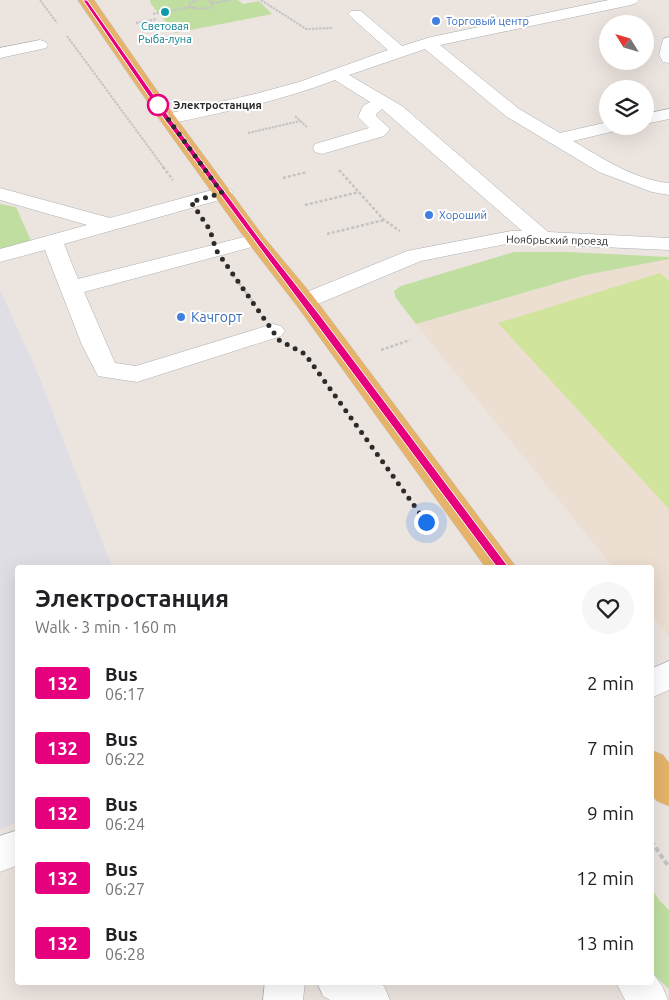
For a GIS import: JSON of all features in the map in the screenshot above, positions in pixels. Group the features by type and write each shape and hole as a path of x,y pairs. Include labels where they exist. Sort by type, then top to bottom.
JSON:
{"main road":[{"path":"86,0 168,119 256,240 305,301 501,565"},
{"path":"654,770 669,790"}],"street":[{"path":"168,119 305,86 428,43 631,0"},
{"path":"361,18 400,52"},
{"path":"669,42 667,55 669,58"},
{"path":"428,43 513,113 615,172 659,188 669,189"},
{"path":"0,53 40,45"},
{"path":"336,74 396,110 542,238"},
{"path":"382,102 369,110 367,116 393,135"},
{"path":"654,117 669,114"},
{"path":"557,139 599,129"},
{"path":"322,148 377,132 431,141"},
{"path":"0,256 222,193"},
{"path":"0,194 111,225"},
{"name":"Ноябрьский проезд","path":"305,301 415,256 511,237 669,244"},
{"path":"71,288 256,240"},
{"path":"52,241 94,346 107,370 137,374 273,331"},
{"path":"654,683 669,676"},
{"path":"0,854 15,848"},
{"path":"283,1000 285,985"},
{"path":"342,985 370,1000"},
{"path":"638,985 648,1000"}],"path":[{"path":"40,0 93,70 137,133 191,202"},
{"path":"190,7 190,4 197,0"},
{"path":"208,0 213,3 230,0"},
{"path":"261,0 306,29 319,30 361,18"},
{"path":"153,14 190,7 207,9 213,3"},
{"path":"132,24 157,20"},
{"path":"274,95 301,121 358,192 384,220 435,252"},
{"path":"248,133 301,121"},
{"path":"305,205 358,192"},
{"path":"327,234 384,220"},
{"path":"216,250 273,331"},
{"path":"376,351 410,340"},
{"path":"654,845 669,867"}],"shaded area":[{"path":"669,259 669,636 654,618 654,565 611,565 416,324 585,275"},
{"path":"0,290 38,374 111,565 15,565 15,823 0,829"}],"green space":[{"path":"150,0 238,0 243,4 259,1 272,14 175,33 151,4"},
{"path":"0,204 16,207 32,243 0,251"},
{"path":"514,252 568,252 669,257 669,259 585,275 416,324 396,298 394,291 401,286"},
{"path":"660,273 669,281 669,509 498,323"},
{"path":"654,892 669,910 669,989 654,975"}],"bus line":[{"name":"132","path":"86,0 168,119 256,240 305,301 501,565"}],"place":[{"name":"Световая Рыба-луна","path":"165,12"},
{"name":"Торговый центр","path":"436,21"},
{"name":"Электростанция","path":"158,105"},
{"name":"Хороший","path":"429,215"},
{"name":"Качгорт","path":"181,317"}],"route":[{"path":"158,105 222,193 191,202 210,230 216,250 279,340 305,354 426,522"}]}
